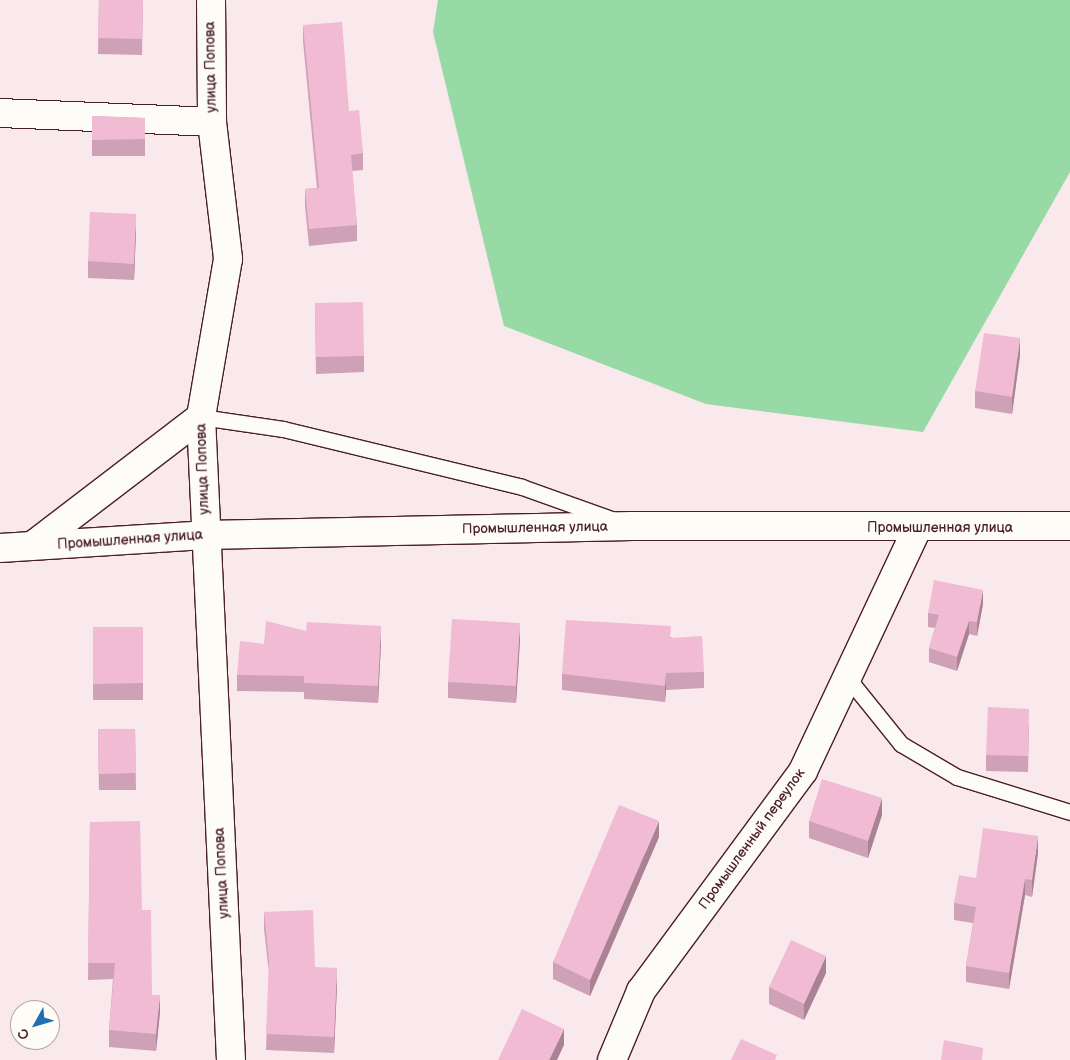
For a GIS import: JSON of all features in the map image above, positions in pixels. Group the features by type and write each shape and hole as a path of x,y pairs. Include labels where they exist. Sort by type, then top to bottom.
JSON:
{"street":[{"name":"улица Попова","path":"211,0 212,122 228,259 202,417 205,535 231,1060"},
{"path":"0,113 212,122"},
{"path":"32,546 202,417"},
{"name":"Промышленная улица","path":"0,548 205,535 632,526 918,529 1070,526"},
{"name":"Промышленный переулок","path":"612,1060 641,992 803,771 918,529"}],"lane":[{"path":"202,417 282,429 522,487 632,526"},
{"path":"847,677 901,744 957,777 1070,812"}],"green space":[{"path":"438,0 1070,0 1070,172 923,432 706,404 504,326 433,32"}],"building":[{"path":"99,0 143,0 142,39 98,38"},
{"path":"342,22 349,111 359,110 363,153 351,155 357,225 309,229 305,189 319,188 303,25"},
{"path":"92,116 145,118 145,139 92,140"},
{"path":"90,212 136,214 134,264 88,261"},
{"path":"363,302 364,356 316,357 315,303"},
{"path":"984,333 1020,338 1012,397 975,391"},
{"path":"934,580 983,590 977,622 969,621 957,657 929,648 939,615 928,613"},
{"path":"452,619 520,623 516,686 448,682"},
{"path":"566,620 671,626 670,638 702,636 704,672 666,673 665,686 562,674"},
{"path":"266,621 306,631 307,622 381,626 378,686 304,683 304,676 237,675 240,641 264,644"},
{"path":"93,627 143,627 143,683 93,684"},
{"path":"988,707 1029,709 1028,756 986,755"},
{"path":"98,729 135,729 136,773 99,774"},
{"path":"822,779 882,798 868,841 809,821"},
{"path":"619,805 659,821 590,980 553,962"},
{"path":"140,821 142,910 151,910 152,995 160,995 156,1034 109,1030 115,963 88,963 90,822"},
{"path":"983,828 1038,836 1032,880 1025,879 1009,973 966,966 976,907 954,903 959,875 976,878"},
{"path":"313,910 315,967 337,968 334,1037 266,1034 269,961 264,912"},
{"path":"791,940 826,956 804,1004 769,987"},
{"path":"522,1009 564,1029 549,1060 498,1060"},
{"path":"741,1039 777,1055 775,1060 731,1060"},
{"path":"944,1040 983,1048 982,1060 941,1060"}]}
